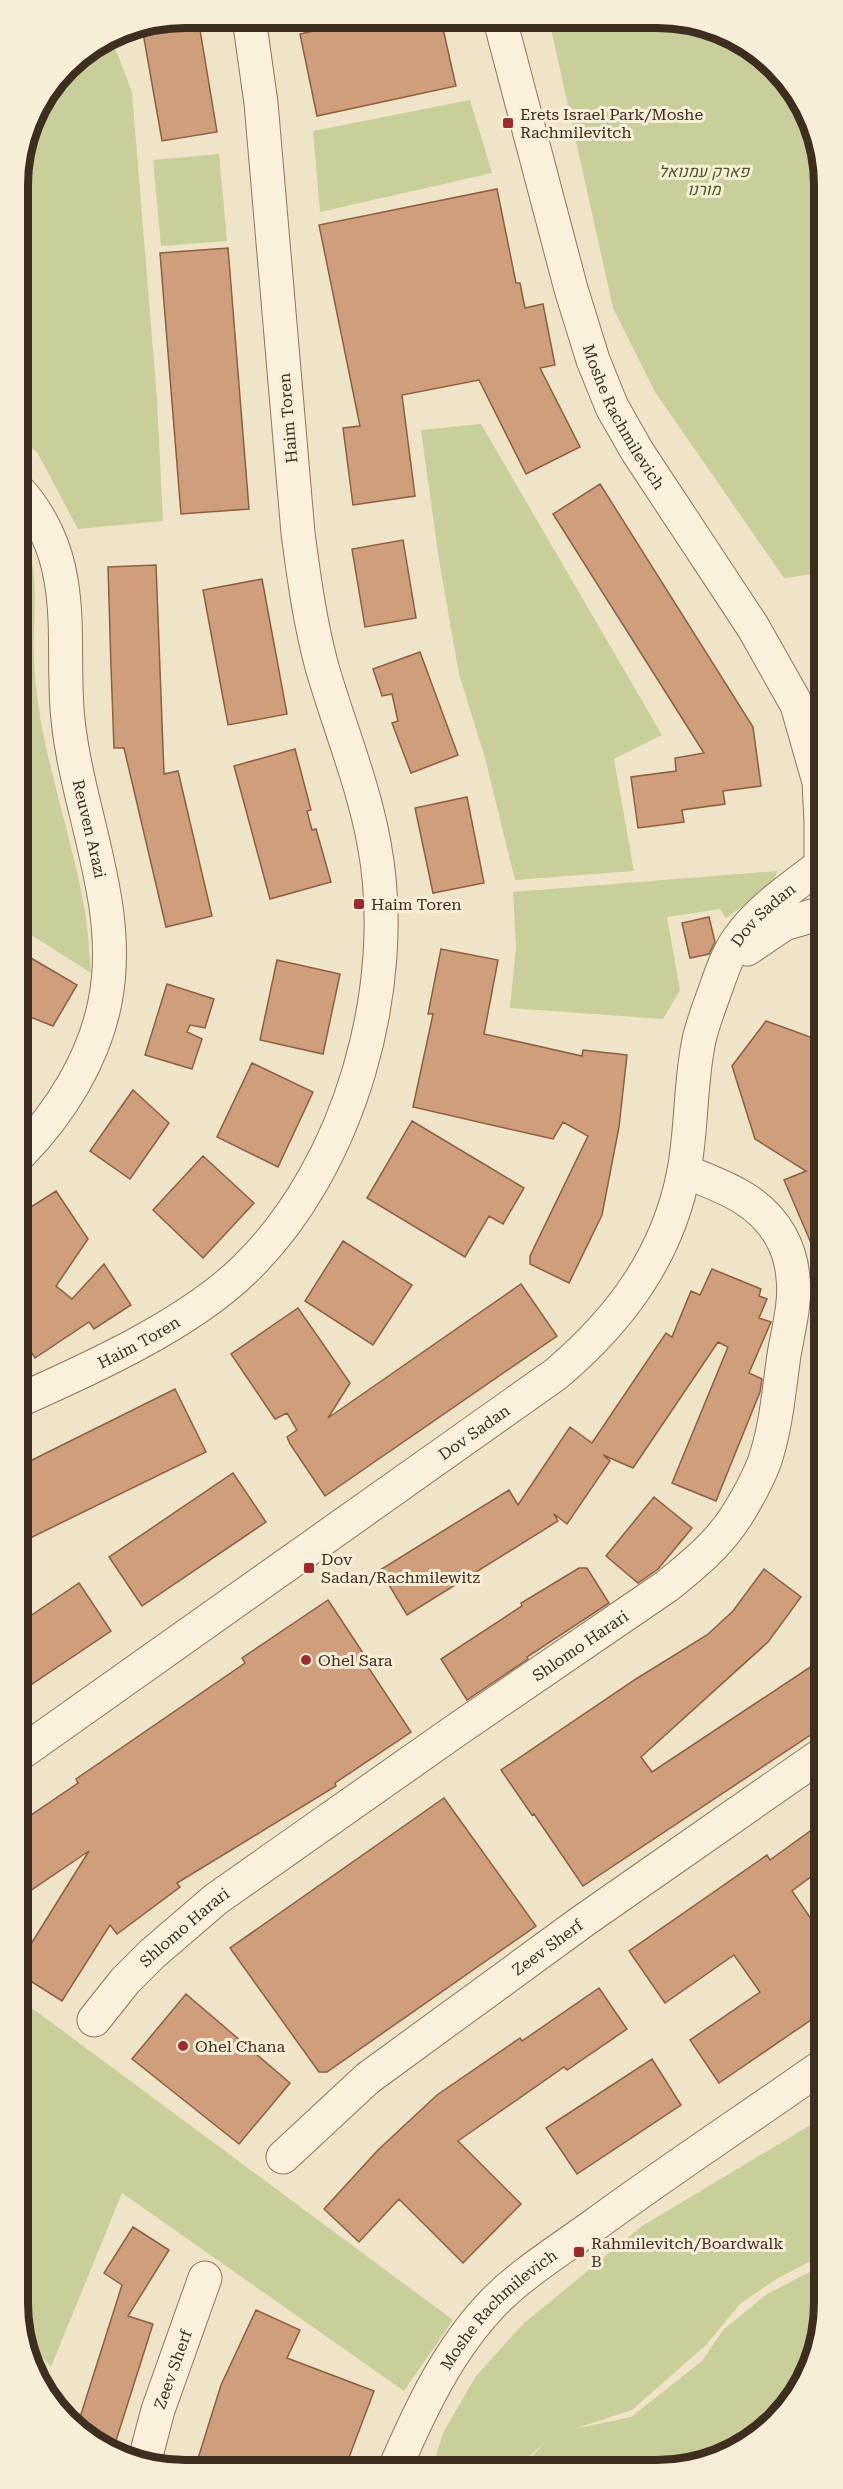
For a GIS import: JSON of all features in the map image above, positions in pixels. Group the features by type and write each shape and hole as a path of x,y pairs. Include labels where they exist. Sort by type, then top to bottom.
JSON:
{"street":[{"name":"Moshe Rachmilevich","path":"502,28 571,289 593,360 612,407 643,460 772,659 797,705 814,762"},
{"name":"Haim Toren","path":"28,1396 126,1349 177,1320 245,1269 296,1207 329,1150 356,1079 376,994 382,910 379,876 365,804 322,667 305,589 298,533 261,103 251,29"},
{"name":"Reuven Arazi","path":"29,504 42,522 53,549 61,579 68,720 76,771 104,892 110,967 105,1002 96,1037 82,1070 29,1145"},
{"name":"Dov Sadan","path":"28,1749 556,1374 584,1350 637,1288 660,1251 684,1171 699,1040 724,967 739,938 773,902 814,865"},
{"name":"Dov Sadan","path":"724,967 784,924 814,915"},
{"name":"Shlomo Harari","path":"94,2020 152,1954 216,1899 667,1586 697,1562 719,1540 736,1516 764,1462 773,1426 790,1323 794,1280 781,1236 767,1216 750,1200 684,1171"},
{"name":"Zeev Sherf","path":"283,2157 368,2078 583,1921 814,1760"},
{"name":"Moshe Rachmilevich","path":"399,2460 424,2402 444,2367 495,2301 527,2274 606,2216 814,2073"},
{"name":"Zeev Sherf","path":"146,2455 158,2410 205,2278"}],"green space":[{"name":"פארק עמנואל מורנו","path":"551,28 657,28 688,32 717,40 753,61 782,90 798,116 806,135 813,165 814,574 784,578 655,392 613,308"},
{"path":"114,46 132,92 157,399 163,521 78,529 37,452 29,446 30,165 40,126 55,98 82,68"},
{"path":"470,100 492,173 320,212 313,131"},
{"path":"219,154 227,241 161,246 153,160"},
{"path":"481,424 662,735 614,759 634,871 515,880 485,758 459,674 439,560 421,430"},
{"path":"29,551 34,574 34,656 40,718 77,870 87,928 91,973 29,933"},
{"path":"777,871 773,885 726,918 720,909 667,917 680,990 663,1019 510,1008 516,946 513,892"},
{"path":"28,2005 453,2320 404,2391 122,2193 51,2367 36,2351 28,2303"},
{"path":"814,2123 814,2260 778,2278 740,2304 706,2345 632,2410 574,2429 631,2417 702,2361 723,2330 767,2294 814,2270 814,2314 806,2354 793,2382 775,2407 753,2428 736,2439 717,2449 678,2459 528,2460 545,2442 526,2460 435,2460 444,2431 476,2376 523,2324 642,2226"}],"building":[{"path":"443,28 456,86 317,116 300,34 323,29"},
{"path":"175,29 200,29 217,132 162,141 143,35"},
{"path":"497,189 516,283 520,283 525,308 543,304 555,365 540,368 580,447 526,474 479,380 402,395 415,496 353,505 343,428 360,426 319,225"},
{"path":"228,248 249,509 181,514 160,253"},
{"path":"600,484 753,727 761,786 723,791 725,804 682,810 684,822 638,828 631,777 676,771 675,758 704,753 553,514"},
{"path":"403,540 416,618 365,627 352,549"},
{"path":"156,565 164,774 178,771 212,916 166,927 124,748 114,748 108,567"},
{"path":"262,579 287,714 228,725 203,590"},
{"path":"420,652 458,755 411,773 392,723 398,721 392,694 382,696 373,669"},
{"path":"295,749 311,810 307,811 312,830 316,829 331,882 270,899 234,766"},
{"path":"467,797 484,883 433,893 415,808"},
{"path":"709,917 715,942 709,954 690,958 682,923"},
{"path":"441,949 498,960 484,1034 582,1056 583,1050 627,1055 619,1127 602,1215 569,1283 530,1264 530,1256 588,1136 563,1122 553,1139 413,1107 433,1014 428,1014"},
{"path":"29,957 77,985 53,1026 29,1016"},
{"path":"277,960 340,974 323,1054 260,1040"},
{"path":"167,984 214,999 205,1028 190,1025 187,1032 202,1039 192,1069 145,1055"},
{"path":"766,1021 814,1038 814,1250 784,1180 806,1171 755,1139 732,1066"},
{"path":"252,1063 313,1092 278,1167 217,1137"},
{"path":"133,1090 169,1123 130,1179 90,1151"},
{"path":"412,1121 524,1188 503,1224 489,1216 465,1257 367,1198"},
{"path":"203,1156 254,1203 203,1258 153,1210"},
{"path":"56,1191 88,1239 56,1286 72,1299 104,1264 131,1305 94,1329 89,1322 35,1358 28,1348 29,1209"},
{"path":"343,1241 412,1285 373,1345 305,1301"},
{"path":"712,1269 761,1289 759,1296 767,1299 759,1318 771,1322 749,1373 762,1379 760,1392 716,1501 672,1483 728,1347 718,1342 633,1468 603,1455 610,1461 567,1524 554,1514 558,1521 407,1615 380,1570 509,1490 518,1505 570,1427 592,1443 666,1333 672,1337 691,1291 700,1295"},
{"path":"521,1284 557,1336 325,1496 290,1444 287,1437 297,1430 287,1413 275,1419 231,1354 298,1308 350,1383 328,1418"},
{"path":"175,1389 206,1452 28,1539 28,1462"},
{"path":"233,1473 266,1522 142,1606 109,1557"},
{"path":"654,1497 692,1528 658,1569 638,1583 606,1556"},
{"path":"579,1568 587,1568 609,1603 467,1700 441,1659 522,1606 521,1603"},
{"path":"764,1569 801,1597 768,1642 641,1757 652,1772 814,1665 814,1733 583,1886 501,1770 636,1679 707,1635 733,1611"},
{"path":"79,1583 111,1631 28,1686 28,1617"},
{"path":"328,1600 369,1662 366,1664 411,1732 335,1783 336,1786 177,1883 180,1887 117,1934 110,1925 62,2001 28,1980 28,1949 89,1851 28,1892 28,1817 78,1783 76,1779 245,1663 242,1658"},
{"path":"444,1798 536,1926 327,2072 319,2072 230,1948"},
{"path":"814,1828 814,1874 792,1891 814,1923 814,2018 719,2083 690,2040 760,1992 734,1955 665,2003 629,1951 767,1855 770,1860"},
{"path":"599,1988 627,2029 567,2070 564,2067 458,2141 521,2204 463,2263 399,2199 359,2242 324,2209 378,2150 437,2095 520,2038 522,2041"},
{"path":"186,1994 290,2083 239,2144 132,2059"},
{"path":"652,2059 681,2105 577,2174 546,2128"},
{"path":"133,2227 169,2250 128,2316 153,2324 115,2443 90,2428 80,2418 122,2285 104,2273"},
{"path":"256,2310 300,2330 287,2358 374,2391 348,2460 198,2460 221,2385"}],"place":[{"name":"Erets Israel Park/Moshe Rachmilevitch","path":"508,123"},
{"name":"Haim Toren","path":"359,904"},
{"name":"Dov Sadan/Rachmilewitz","path":"309,1568"},
{"name":"Ohel Sara","path":"306,1660"},
{"name":"Ohel Chana","path":"183,2046"},
{"name":"Rahmilevitch/Boardwalk B","path":"579,2252"}]}
